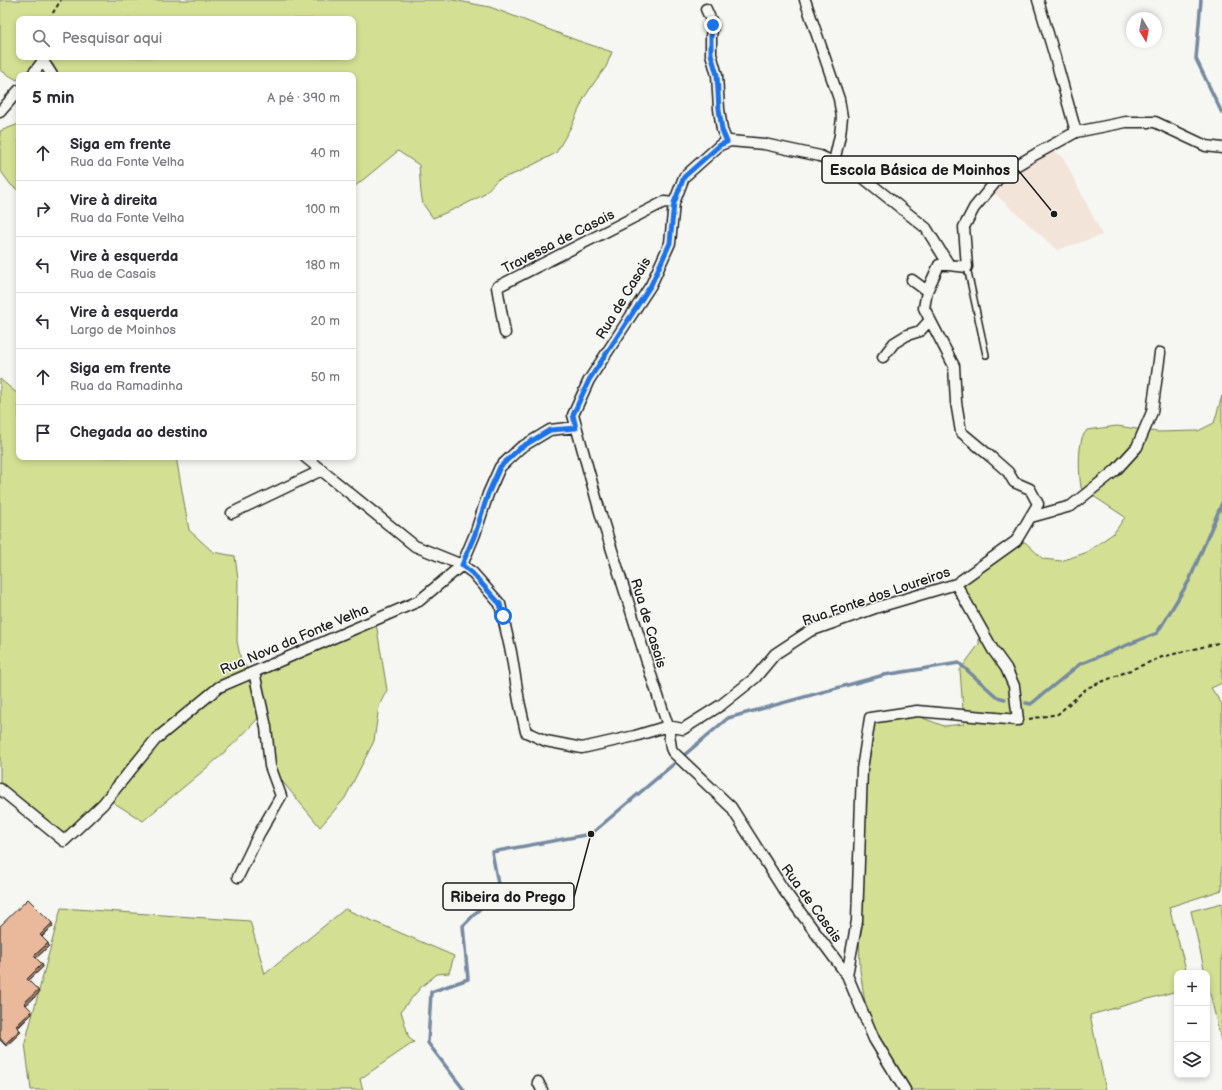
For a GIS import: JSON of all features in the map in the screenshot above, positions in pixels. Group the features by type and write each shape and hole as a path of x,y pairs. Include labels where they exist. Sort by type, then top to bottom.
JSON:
{"street":[{"path":"805,0 839,99 842,117 834,162"},
{"path":"1038,0 1076,132"},
{"path":"706,9 713,25 711,36 711,54 717,75 722,130 727,142 764,144 820,156 856,172 926,228 949,265 967,267 964,227 974,208 1002,174 1076,132 1126,122 1155,122 1206,146 1222,148"},
{"path":"35,72 44,61 50,72"},
{"path":"0,112 16,93"},
{"name":"Rua de Casais","path":"727,142 720,145 684,177 674,203 670,243 651,285 589,380 573,415 602,520 668,726 671,748 731,807 783,889 847,975 874,1039 905,1090"},
{"name":"Travessa de Casais","path":"505,333 497,287 664,202 674,203"},
{"name":"Rua Fonte dos Loureiros","path":"462,565 472,573 500,604 511,652 526,732 546,741 582,748 635,736 668,726 683,729 721,705 755,678 775,654 810,631 876,608 956,584 1016,541 1038,504 1030,490 1014,482 1008,472 961,432 956,402 954,366 924,308 927,291 939,266 949,265"},
{"path":"912,280 927,291"},
{"path":"882,357 894,343 907,335 920,331 930,320"},
{"path":"1031,516 1071,506 1116,470 1137,447 1152,412 1160,353"},
{"path":"310,460 415,546 462,565 475,534 488,494 500,467 520,448 550,430 576,428"},
{"path":"232,513 322,470"},
{"name":"Rua Nova da Fonte Velha","path":"0,789 64,841 102,804 156,739 220,687 418,601 462,565"},
{"path":"847,975 857,921 862,769 870,718 917,711 1018,720 1014,686 1006,668 993,650 956,584"},
{"path":"238,878 259,834 280,796 270,766 266,727 254,672"}],"lane":[{"path":"967,267 986,355"}],"path":[{"path":"51,16 61,0"},
{"path":"1018,720 1058,714 1087,688 1162,657 1222,642"}],"shaded area":[{"path":"1054,151 1063,157 1102,235 1057,250 993,192 1007,180 1032,163"}],"green space":[{"path":"0,0 453,0 490,7 612,52 606,67 584,98 572,125 556,153 519,172 497,180 483,195 462,206 433,218 423,204 419,165 398,151 356,186 356,72 57,72 52,63 48,60 356,60 356,16 16,16 16,60 40,60 26,72 16,72 16,79 0,70"},
{"path":"16,125 16,189 11,185 0,170 0,131"},
{"path":"0,379 16,392 16,460 177,460 189,530 213,552 235,556 238,580 237,641 241,661 252,673 376,623 387,690 379,706 374,741 345,798 320,827 277,775 260,716 234,744 143,821 111,801 62,847 0,795"},
{"path":"1222,396 1222,683 1211,688 1222,704 1222,890 1169,907 1186,970 1174,970 1174,992 1090,1015 1106,1090 909,1090 895,1074 866,1010 860,970 859,930 866,716 912,714 944,726 964,724 960,670 979,644 979,632 964,587 971,574 1011,546 1025,542 1043,559 1061,561 1085,553 1114,533 1125,517 1081,488 1079,456 1082,438 1087,430 1117,426 1157,432 1198,431 1214,423"},
{"path":"1222,903 1222,1045 1210,993 1210,970 1204,970 1191,911"},
{"path":"61,908 250,921 265,974 345,909 454,956 449,973 437,974 421,987 401,1011 409,1038 414,1042 360,1079 363,1090 31,1090 25,1043"}],"building":[{"path":"28,899 52,923 40,935 48,943 34,956 42,964 27,979 38,990 24,1003 32,1011 16,1026 20,1030 5,1044 0,1038 0,926"}],"waterway":[{"path":"1201,0 1196,59 1222,113"},
{"path":"1026,703 1031,704 1080,664 1157,633 1189,581 1222,503"},
{"path":"464,1090 428,1043 431,992 468,979 463,926 499,889 492,852 591,834 728,718 884,675 959,663 997,697 1005,699"}],"place":[{"name":"Escola Básica de Moinhos","path":"1054,214"},
{"name":"Ribeira do Prego","path":"591,834"}],"route":[{"path":"503,616 500,604 472,573 462,565 475,534 488,494 500,467 520,448 550,430 576,428 573,415 589,380 651,285 670,243 674,203 684,177 720,145 727,142 722,130 717,75 711,54 711,36 713,25"}]}
